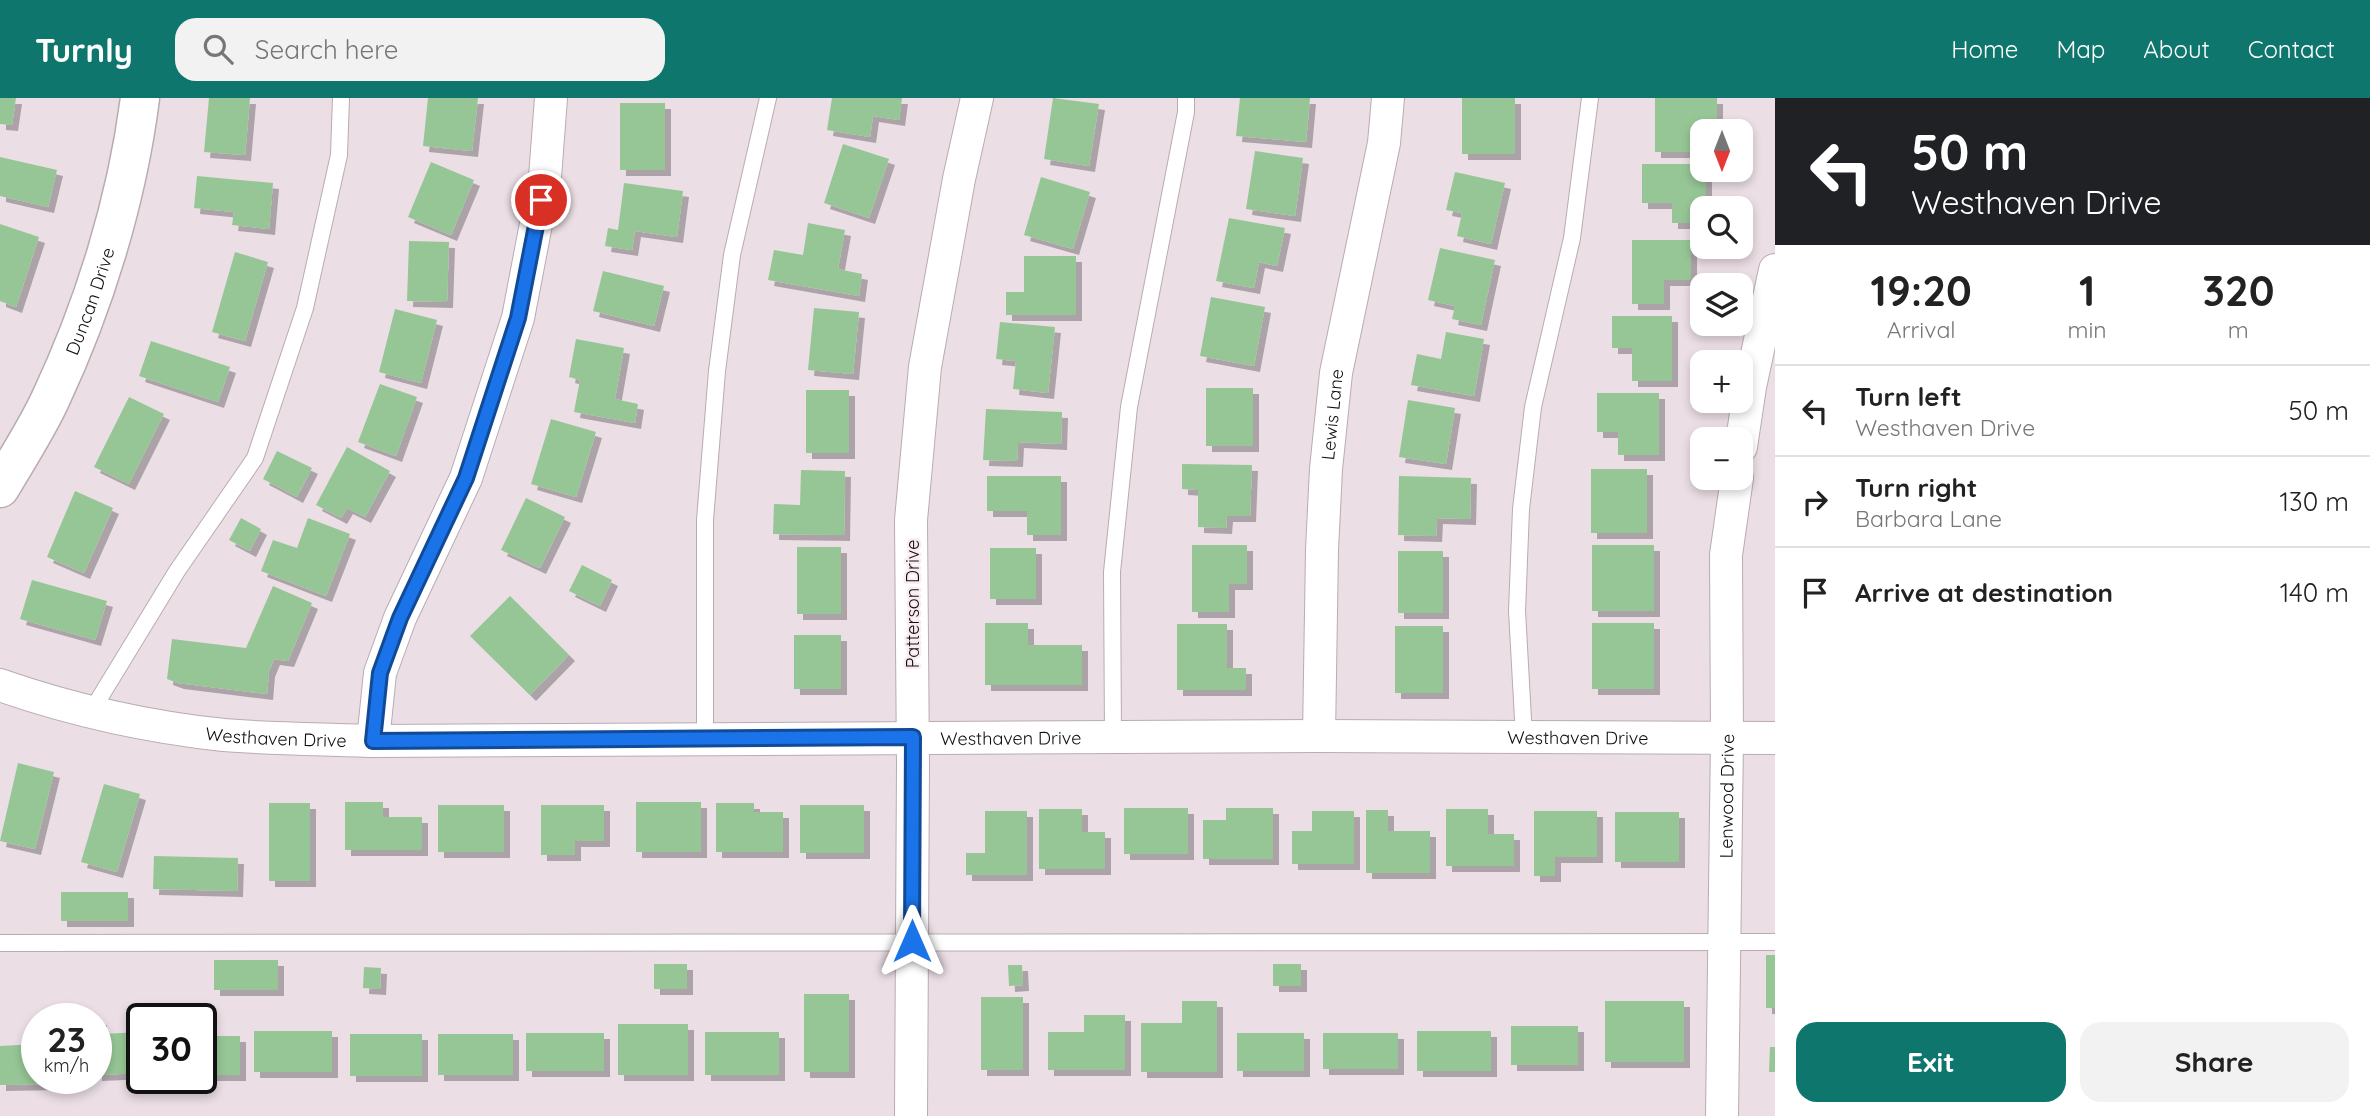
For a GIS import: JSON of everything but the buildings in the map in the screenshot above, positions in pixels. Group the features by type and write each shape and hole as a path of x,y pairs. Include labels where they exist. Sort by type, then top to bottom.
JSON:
{"street":[{"name":"Duncan Drive","path":"0,488 50,401 99,279 134,148 140,98"},
{"path":"373,741 380,673 400,618 466,478 518,318 545,177 551,98"},
{"name":"Patterson Drive","path":"911,1116 911,520 925,367 959,179 977,98"},
{"name":"Lewis Lane","path":"1319,736 1322,550 1326,469 1336,373 1384,143 1388,98"},
{"path":"1744,427 1775,270"},
{"name":"Lenwood Drive","path":"1722,1116 1727,738 1726,555 1735,490"},
{"name":"Westhaven Drive","path":"0,685 45,701 134,722 224,735 373,741 1319,736 1775,738"}],"lane":[{"path":"91,712 177,571 255,458 305,308 339,155 341,98"},
{"path":"705,738 705,520 717,371 732,255 768,98"},
{"path":"1113,737 1112,572 1129,407 1186,112 1186,98"},
{"path":"1524,737 1517,611 1521,509 1533,407 1572,238 1590,98"},
{"path":"0,943 1775,942"}],"route":[{"path":"541,200 518,318 466,478 400,618 380,673 373,741 913,737 912,941"}]}
